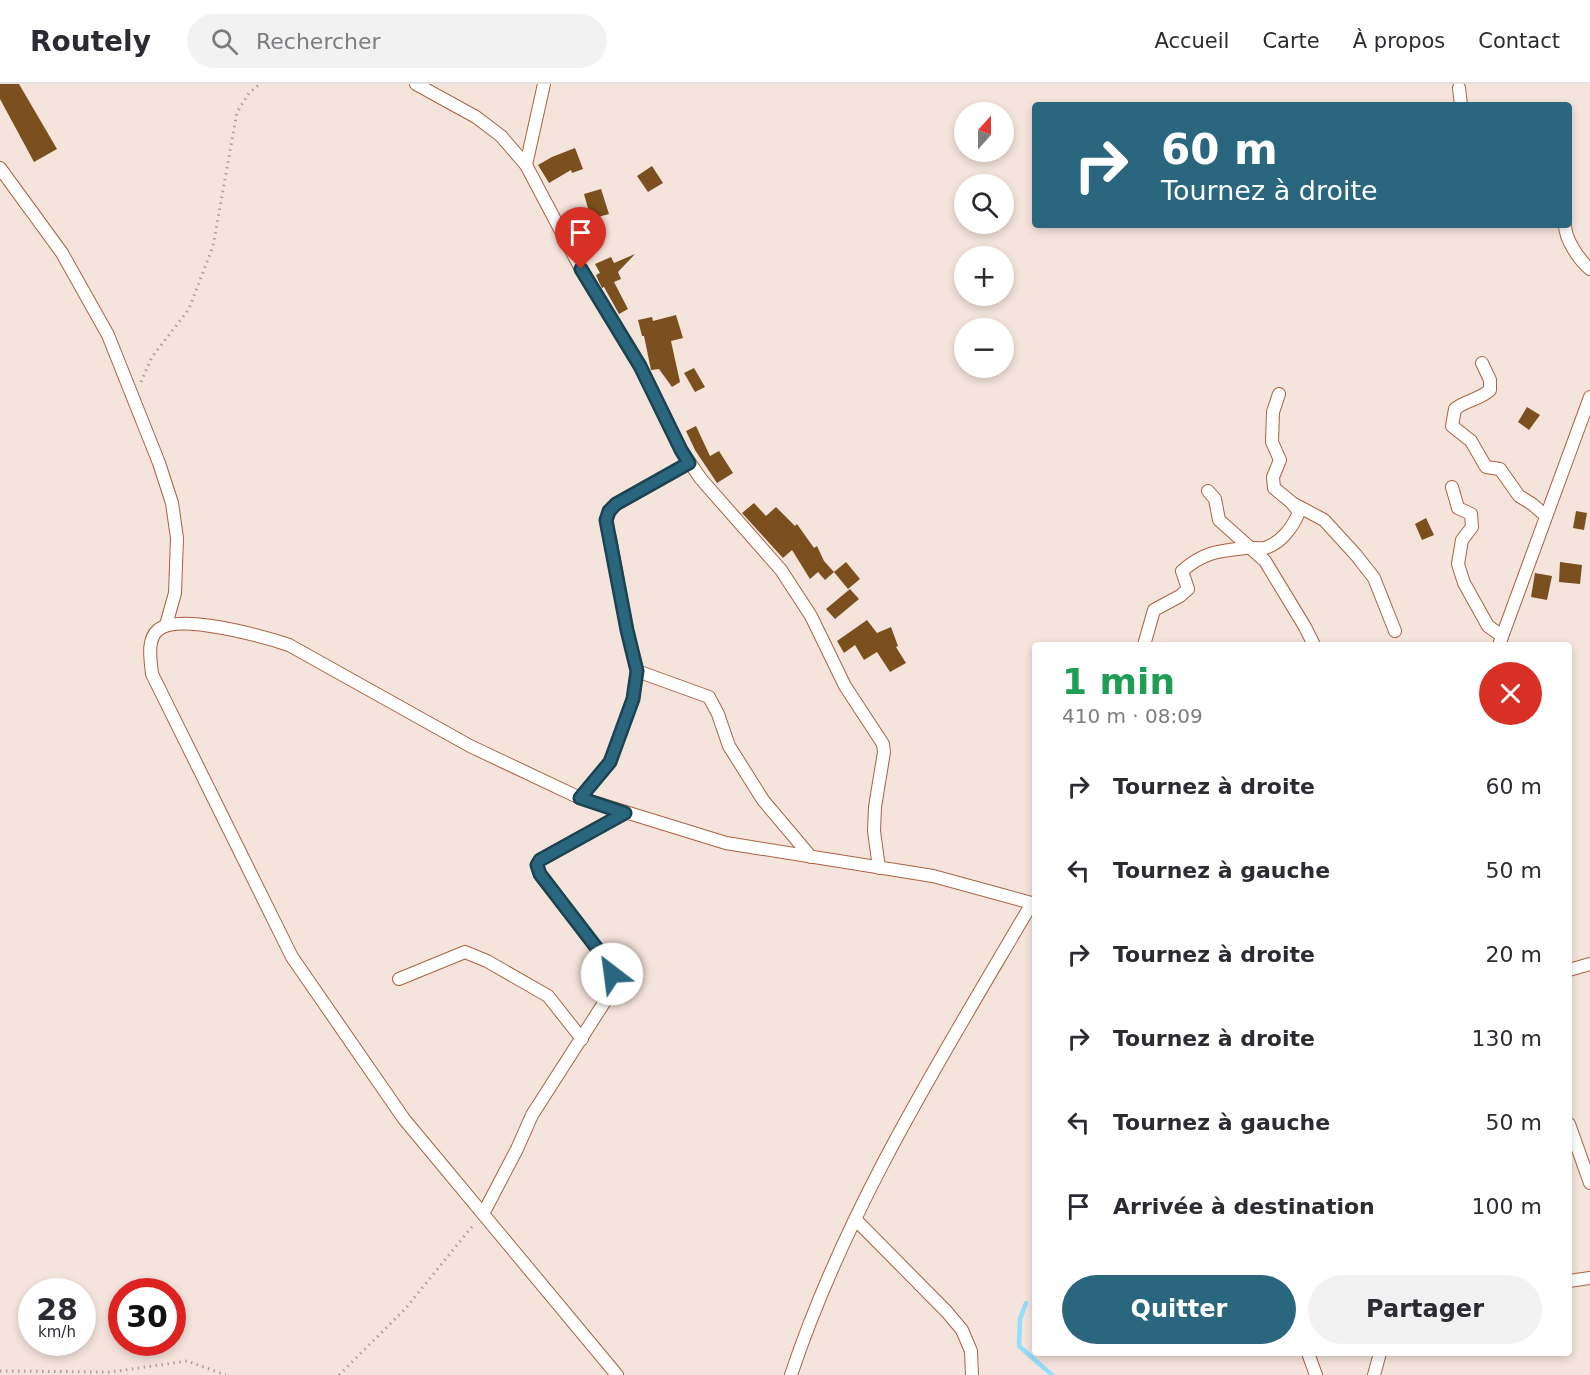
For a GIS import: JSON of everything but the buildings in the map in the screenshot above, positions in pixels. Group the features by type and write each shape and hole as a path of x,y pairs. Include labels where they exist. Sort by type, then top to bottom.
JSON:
{"street":[{"path":"416,84 476,117 501,136 526,165 581,269 640,366 689,463 781,570 811,616 845,686 883,744 884,752 875,807 874,831 879,868"},
{"path":"526,165 544,84"},
{"path":"1458,88 1460,102"},
{"path":"0,168 62,253 108,335 159,463 172,503 177,538 175,593 166,625"},
{"path":"1565,228 1582,263 1590,269"},
{"path":"1482,363 1491,380 1490,390 1481,398 1464,401 1455,409 1452,426 1471,441 1486,467 1500,469 1519,496 1546,516"},
{"path":"1279,394 1273,412 1272,442 1280,460 1273,477 1274,489 1291,502 1324,520 1356,555 1374,578 1395,631"},
{"path":"1452,488 1458,508 1471,514 1472,527 1462,540 1458,564 1464,583 1488,626 1501,641 1590,397"},
{"path":"580,798 610,762 633,699 637,671 606,520 609,511 616,504 689,463"},
{"path":"1208,491 1215,499 1219,520 1265,561 1312,642"},
{"path":"1145,642 1154,610 1188,589 1182,571 1198,558 1226,550 1264,548 1275,542 1292,528 1299,512 1291,502"},
{"path":"617,1375 404,1119 292,957 152,674 150,652 159,629 166,625 191,623 256,635 289,645 470,746 580,798 625,813 726,843 933,876 1032,903"},
{"path":"637,671 709,697 718,714 729,746 763,800 811,857"},
{"path":"483,1214 532,1115 609,995 612,974 609,964 540,874 537,865 540,860 625,813"},
{"path":"791,1375 806,1329 856,1220 914,1104 1032,905"},
{"path":"399,980 465,952 487,961 548,996 582,1039"},
{"path":"1572,969 1590,964"},
{"path":"1572,1132 1590,1183"},
{"path":"856,1220 962,1330 971,1351 972,1375"},
{"path":"1572,1281 1590,1278"},
{"path":"1309,1356 1316,1375"},
{"path":"1374,1375 1379,1356"}],"path":[{"path":"133,399 152,357 189,309 213,246 237,112 249,93 260,84"},
{"path":"339,1375 406,1308 483,1214"},
{"path":"0,1371 111,1372 187,1361 226,1375"}],"waterway":[{"path":"1026,1303 1020,1319 1019,1346 1052,1375"}],"route":[{"path":"581,269 640,366 689,463 616,504 609,511 606,520 637,671 633,699 610,762 580,798 625,813 540,860 537,865 537,870 609,964 612,974"}]}
